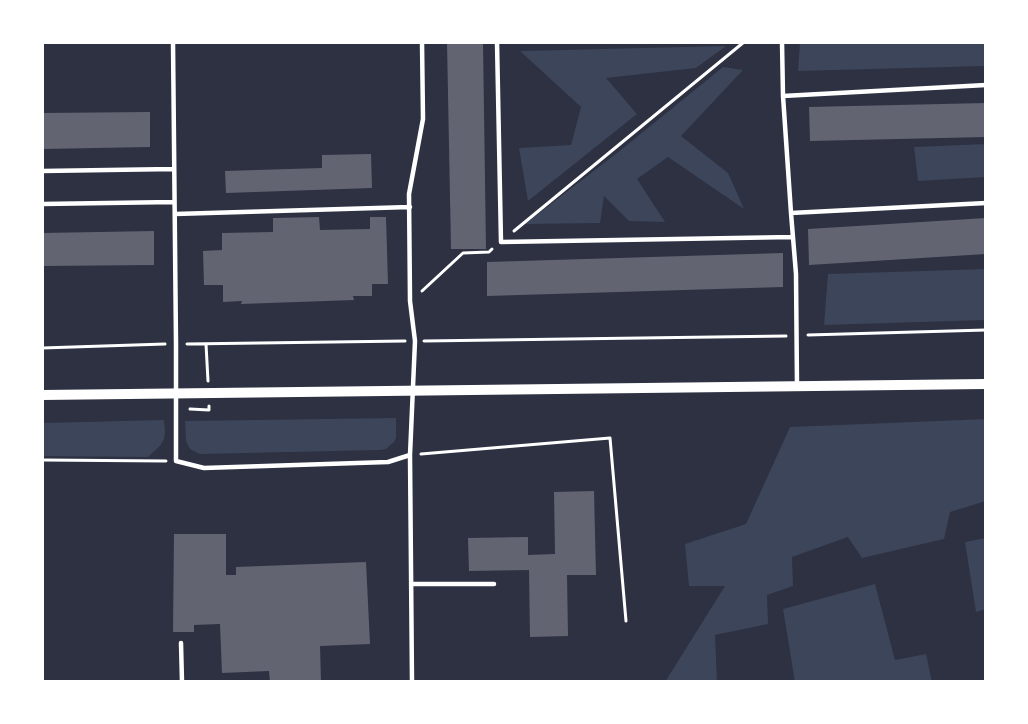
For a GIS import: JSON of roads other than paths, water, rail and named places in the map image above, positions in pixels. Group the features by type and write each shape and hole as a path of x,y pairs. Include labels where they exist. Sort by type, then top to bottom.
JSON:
{"street":[{"path":"42,395 986,384"}],"lane":[{"path":"173,42 176,461 204,468 388,462 410,455"},
{"path":"412,682 410,455 415,341 410,302 409,194 423,119 422,42"},
{"path":"497,42 501,242 793,237"},
{"path":"782,42 790,213 796,274 797,386"},
{"path":"783,96 986,85"},
{"path":"42,171 174,169"},
{"path":"42,204 174,202"},
{"path":"790,213 986,203"},
{"path":"175,214 410,207"},
{"path":"411,584 494,584"},
{"path":"182,643 182,682"}]}
